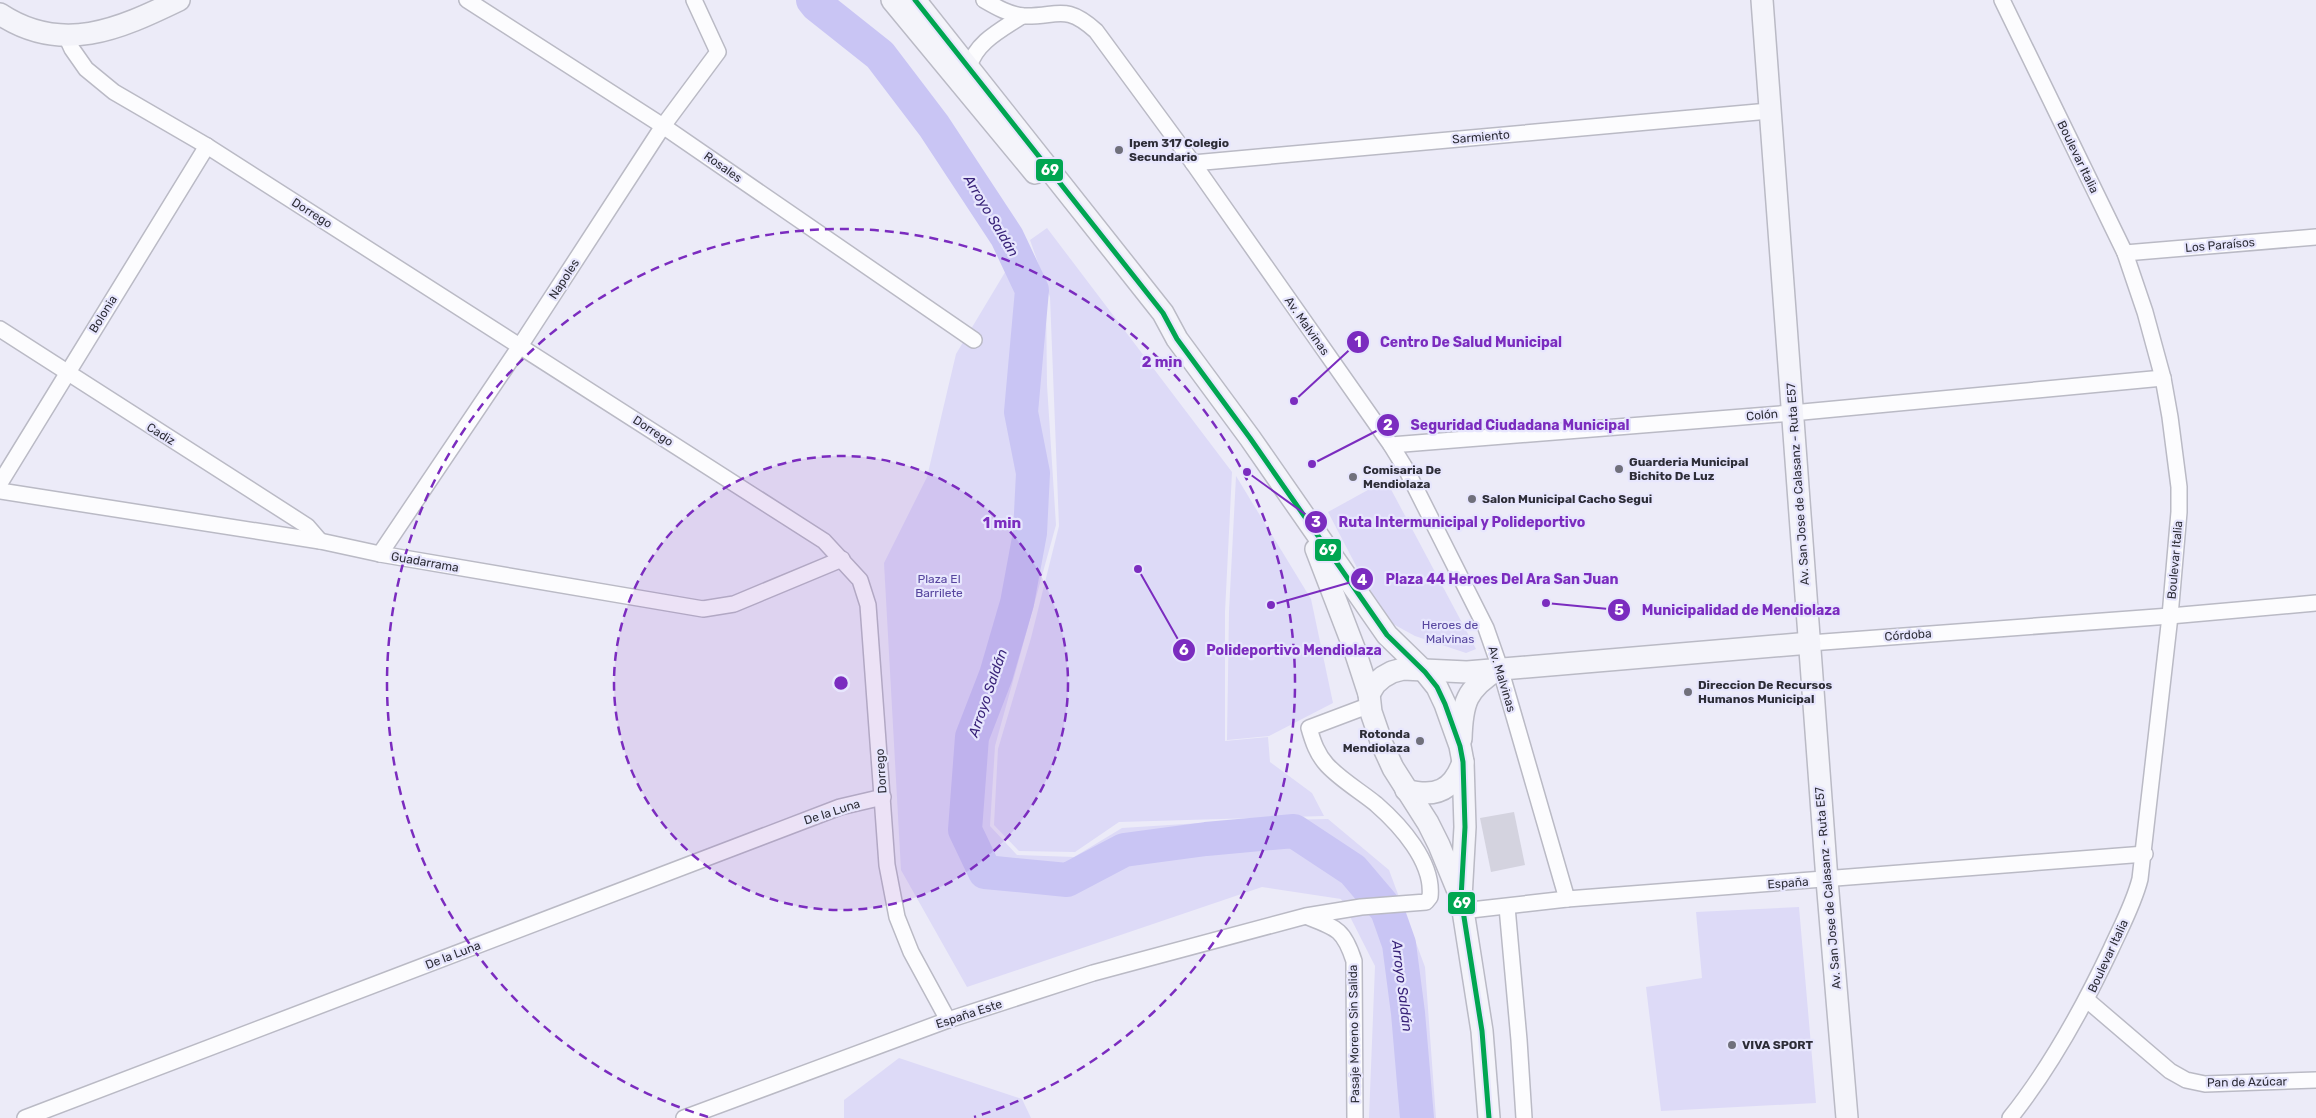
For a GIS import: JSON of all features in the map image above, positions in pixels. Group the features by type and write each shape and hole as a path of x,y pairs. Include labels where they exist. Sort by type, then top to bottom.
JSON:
{"main road":[{"path":"0,14 16,25 44,34 66,36 100,32 152,13 179,0"},
{"path":"892,0 1156,320 1177,339"},
{"path":"915,0 1163,313 1177,339 1250,438 1387,635 1425,672 1436,687 1445,704 1462,754 1458,776 1452,784 1441,791 1429,794 1406,790"},
{"name":"Av. San Jose de Calasanz - Ruta E57","path":"1762,0 1827,880 1847,1118"},
{"path":"1303,516 1337,603 1392,768 1439,845 1461,904 1482,1031 1489,1118"},
{"name":"Córdoba","path":"1425,672 1467,672 1810,642"},
{"path":"1461,904 1466,828 1462,717 1465,701 1471,691 1482,679 1500,668"},
{"path":"1370,700 1376,684 1392,672 1403,670 1425,672"}],"street":[{"name":"Rosales","path":"467,0 663,126 974,340"},
{"name":"Napoles","path":"380,554 520,346 663,126 718,52 694,0"},
{"name":"Av. Malvinas","path":"984,0 998,9 1022,16 1064,12 1082,18 1096,31 1193,163 1391,445 1407,471 1486,628 1500,668 1567,899"},
{"name":"Boulevar Italia","path":"2002,0 2125,253 2145,312 2163,378 2175,449 2179,487 2170,616 2145,854 2135,897 2087,1000 2026,1098 2010,1118"},
{"path":"968,68 972,54 985,42 1022,16"},
{"name":"Dorrego","path":"66,36 72,49 86,69 114,92 206,146 824,541 842,559 860,580 868,605 888,865 897,917 911,952 948,1020"},
{"name":"Sarmiento","path":"1193,163 1769,111"},
{"name":"Bolonia","path":"0,482 206,146"},
{"name":"Los Paraísos","path":"2125,253 2316,237"},
{"name":"Cadiz","path":"0,329 67,374 307,526 320,541"},
{"name":"Colón","path":"1391,445 1792,413 2163,378"},
{"name":"Guadarrama","path":"0,492 320,541 380,554 703,609 734,604 842,559"},
{"name":"Córdoba","path":"1810,642 2170,616 2316,603"},
{"name":"España Este","path":"684,1118 948,1020 1093,973 1306,916 1361,907 1426,902 1430,897 1429,878 1421,858 1396,824 1376,804 1327,765 1314,745 1309,728 1370,700"},
{"name":"De la Luna","path":"25,1118 840,807 883,797"},
{"name":"España","path":"1461,904 1507,907 1567,899 2145,854"},
{"path":"1507,907 1524,1118"},
{"name":"Pasaje Moreno Sin Salida","path":"1306,916 1332,926 1347,940 1354,961 1355,1118"},
{"name":"Pan de Azúcar","path":"2087,1000 2170,1071 2186,1080 2205,1084 2316,1080"}],"green space":[{"path":"1047,228 1232,472 1225,612 1225,741 1268,737 1270,762 1312,793 1324,816 1119,822 1075,852 1019,851 994,825 998,749 1031,638 1059,526 1050,297 1030,240"},
{"name":"Plaza El Barrilete","path":"1025,239 1046,299 1047,385 1056,525 995,746 990,826 1017,855 1074,857 1122,828 1232,821 1328,819 1389,870 1425,967 1436,1118 1369,1118 1375,966 1341,899 1262,887 967,987 901,870 884,563 927,477 956,354"},
{"path":"1236,476 1311,599 1333,703 1269,736 1227,740 1229,611"},
{"name":"Heroes de Malvinas","path":"1386,480 1476,649 1466,653 1415,636 1393,624 1365,583 1328,512"},
{"name":"VIVA SPORT","path":"1799,907 1816,1103 1661,1111 1646,987 1702,978 1696,912"},
{"path":"899,1058 1022,1099 1031,1118 844,1118 844,1100"}],"building":[{"path":"1514,812 1525,865 1491,872 1480,818"}],"waterway":[{"name":"Arroyo Saldán","path":"813,0 880,55 934,126 1007,237 1032,290 1021,412 1033,473 1030,533 1017,603 996,675 972,737 965,830 985,872 1067,880 1124,850 1206,839 1294,831 1353,870 1387,910 1399,944 1408,1013 1417,1118"}],"transit line":[{"name":"69","path":"915,0 1163,313 1177,339 1250,438 1387,635 1425,672 1437,687 1460,746 1463,762 1465,827 1461,898 1482,1031 1489,1118"}],"place":[{"name":"Ipem 317 Colegio Secundario","path":"1119,150"},
{"name":"Centro De Salud Municipal","path":"1294,401"},
{"name":"Seguridad Ciudadana Municipal","path":"1312,464"},
{"name":"Guarderia Municipal Bichito De Luz","path":"1619,469"},
{"name":"Ruta Intermunicipal y Polideportivo","path":"1247,472"},
{"name":"Comisaria De Mendiolaza","path":"1353,477"},
{"name":"Salon Municipal Cacho Segui","path":"1472,499"},
{"name":"Polideportivo Mendiolaza","path":"1138,569"},
{"name":"Municipalidad de Mendiolaza","path":"1546,603"},
{"name":"Plaza 44 Heroes Del Ara San Juan","path":"1271,605"},
{"name":"Direccion De Recursos Humanos Municipal","path":"1688,692"},
{"name":"Rotonda Mendiolaza","path":"1420,741"},
{"name":"VIVA SPORT","path":"1732,1045"}]}
